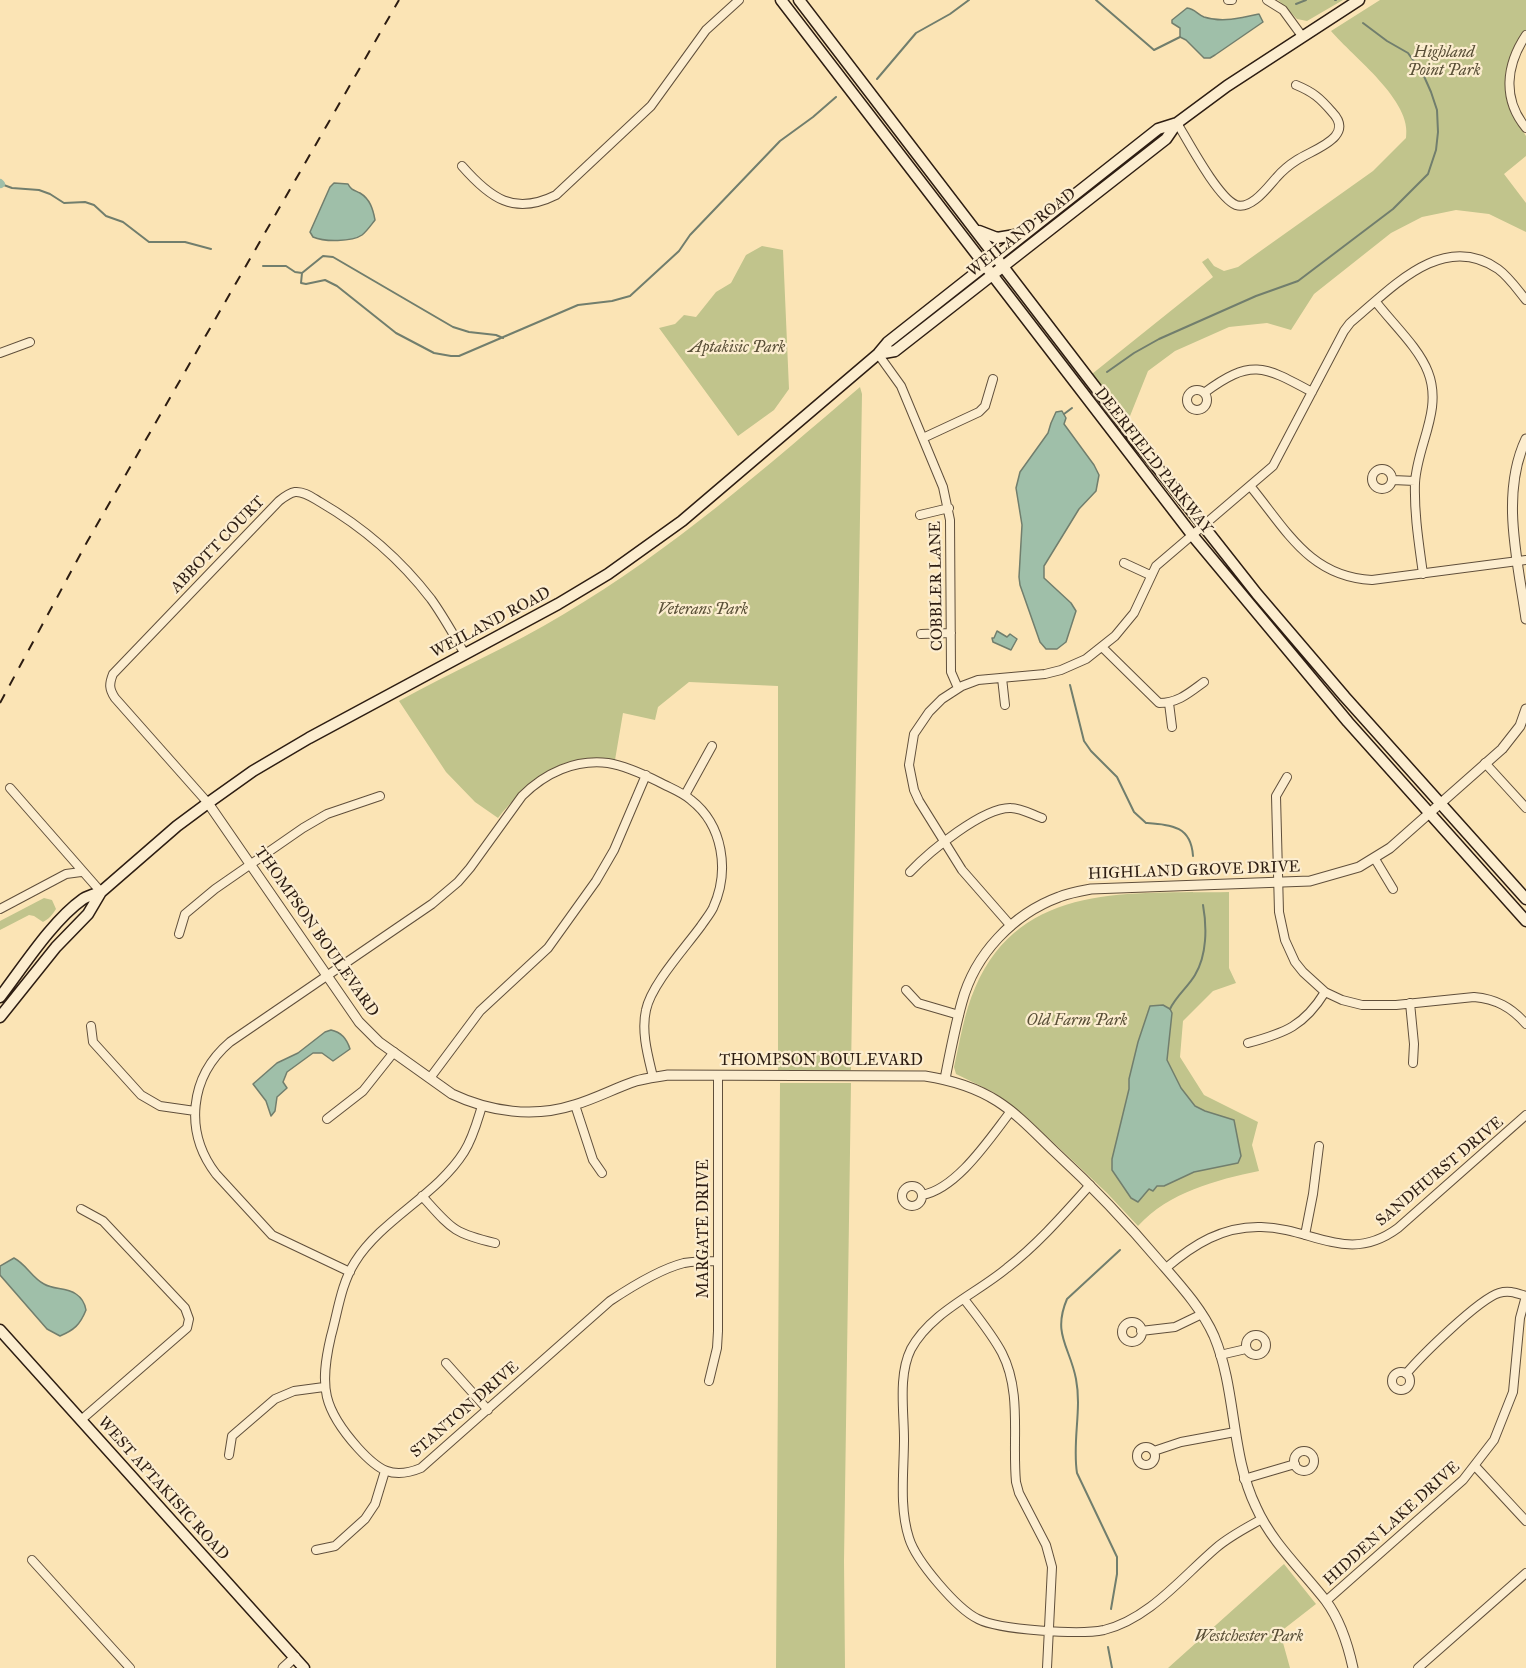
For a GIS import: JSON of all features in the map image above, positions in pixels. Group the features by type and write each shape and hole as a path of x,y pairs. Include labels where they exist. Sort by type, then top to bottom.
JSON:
{"main road":[{"name":"DEERFIELD PARKWAY","path":"781,0 1193,536 1327,697 1526,921"},
{"name":"DEERFIELD PARKWAY","path":"799,0 1203,526 1302,647 1526,899"},
{"name":"WEILAND ROAD","path":"101,892 177,826 253,771 309,738 558,604 647,547 682,521 878,354 888,342 1158,129 1177,123 1302,36 1359,0"},
{"name":"WEILAND ROAD","path":"878,354 895,351 1166,139 1177,123"},
{"path":"972,226 990,237 997,238 1027,232"},
{"path":"0,997 42,941 65,916 84,899 101,892"},
{"path":"0,1017 56,946 88,914 101,892"},
{"name":"WEST APTAKISIC ROAD","path":"0,1330 304,1668"}],"street":[{"path":"462,166 490,194 512,204 541,203 555,195 651,106 706,30 739,0"},
{"path":"1267,0 1283,10 1302,36"},
{"path":"1526,35 1512,58 1509,72 1514,110 1526,128"},
{"path":"1177,123 1205,170 1227,198 1238,206 1245,205 1258,196 1288,166 1327,143 1339,131 1340,124 1337,117 1315,93 1296,84"},
{"path":"1011,926 962,870 914,790 909,765 910,754 914,734 920,724 942,699 958,688 978,680 1045,674 1060,670 1075,664 1115,636 1130,619 1150,575 1164,558 1274,466 1344,331 1419,267 1450,257 1474,258 1498,269 1508,277 1526,300"},
{"path":"1376,302 1422,360 1432,385 1432,411 1415,481 1416,521 1423,574"},
{"path":"0,353 30,342"},
{"name":"COBBLER LANE","path":"878,354 901,386 943,487 949,508 951,520 951,672 958,688"},
{"path":"1204,393 1239,371 1258,369 1281,375 1312,392"},
{"path":"922,438 979,412 984,406 993,379"},
{"path":"1526,439 1516,469 1513,495 1513,522 1522,561 1526,619"},
{"path":"1393,480 1415,481"},
{"path":"1251,487 1312,560 1331,571 1349,577 1372,580 1522,561"},
{"name":"ABBOTT COURT","path":"208,802 115,698 110,691 109,684 113,674 287,495 295,492 309,495 344,517 378,543 431,600 465,654"},
{"path":"920,515 949,508"},
{"path":"1124,563 1150,575"},
{"path":"921,634 951,633"},
{"path":"1102,647 1159,703 1182,699 1204,682"},
{"path":"1002,678 1005,705"},
{"path":"1169,703 1172,727"},
{"name":"HIGHLAND GROVE DRIVE","path":"945,1079 962,1002 977,966 993,942 1036,907 1060,897 1091,889 1310,881 1359,867 1375,859 1441,805 1513,736 1526,709"},
{"path":"685,795 712,746"},
{"path":"350,1272 272,1235 208,1164 196,1132 195,1111 199,1087 211,1063 221,1050 432,904 458,882 522,796 549,774 568,766 600,762 632,769 646,775 685,795 702,810 715,829 720,848 722,873 713,909 657,986 646,1009 645,1042 653,1077"},
{"path":"1485,763 1526,808"},
{"path":"430,1078 480,1011 548,948 590,890 614,850 646,775"},
{"path":"1287,777 1276,796 1281,927 1289,951 1303,972 1325,992 1342,1000 1362,1005 1486,998 1512,1010 1526,1024"},
{"path":"10,788 81,872 101,892"},
{"path":"179,934 185,914 214,889 327,814 380,796"},
{"name":"THOMPSON BOULEVARD","path":"208,802 326,976 363,1026 394,1052 452,1094 482,1106 508,1111 554,1110 575,1105 637,1081 687,1074 925,1076 945,1079 986,1094 1011,1111 1122,1217 1202,1314 1220,1355 1244,1479 1272,1536 1326,1601 1340,1627 1353,1668"},
{"path":"910,872 945,841 976,820 1004,808 1014,808 1042,818"},
{"path":"1375,859 1393,889"},
{"path":"0,909 66,874 81,872"},
{"path":"906,990 918,1003 959,1015"},
{"path":"1248,1043 1285,1032 1296,1026 1316,1007 1325,992"},
{"path":"1410,1004 1414,1044 1413,1063"},
{"path":"91,1026 93,1042 141,1095 160,1106 195,1111"},
{"path":"327,1119 363,1091 394,1052"},
{"name":"MARGATE DRIVE","path":"709,1382 717,1348 718,1331 718,1075"},
{"path":"575,1105 593,1160 602,1173"},
{"path":"316,1550 335,1546 365,1519 375,1504 385,1472 369,1460 339,1427 324,1387 325,1362 344,1287 355,1262 375,1237 456,1163 464,1152 476,1126 482,1106"},
{"path":"922,1195 936,1191 963,1169 1011,1111"},
{"name":"SANDHURST DRIVE","path":"1166,1268 1188,1249 1228,1231 1261,1227 1351,1245 1362,1245 1386,1237 1526,1115"},
{"path":"1305,1235 1319,1146"},
{"path":"1090,1185 1028,1250 1006,1269 939,1317 916,1342 907,1361 904,1378 903,1508 909,1539 927,1569 963,1609 977,1619 1002,1627 1091,1632 1128,1621 1148,1608 1227,1539 1262,1519"},
{"path":"422,1196 457,1232 466,1237 495,1243"},
{"path":"81,1209 103,1221 185,1308 189,1319 187,1328 81,1420"},
{"name":"STANTON DRIVE","path":"385,1472 403,1473 421,1468 610,1300 627,1289 684,1263 718,1261"},
{"path":"1406,1374 1482,1302 1501,1292 1510,1291 1526,1296"},
{"name":"HIDDEN LAKE DRIVE","path":"1326,1601 1463,1479 1494,1440 1513,1392 1519,1327 1526,1296"},
{"path":"964,1299 1002,1353 1012,1383 1016,1482 1023,1503 1046,1545 1052,1567 1047,1668"},
{"path":"1141,1330 1175,1327 1202,1314"},
{"path":"1220,1355 1246,1349"},
{"path":"446,1364 488,1410"},
{"path":"229,1455 232,1436 275,1399 294,1391 324,1387"},
{"path":"1154,1451 1181,1442 1235,1432"},
{"path":"1244,1479 1295,1464"},
{"path":"1475,1466 1526,1521"},
{"path":"32,1560 130,1668"},
{"path":"1418,1668 1526,1573"},
{"path":"283,1668 295,1658"}],"green space":[{"path":"1278,0 1343,0 1307,21 1297,19"},
{"name":"Highland Point Park","path":"1380,0 1526,0 1526,31 1512,53 1505,75 1505,87 1511,113 1526,136 1526,156 1504,174 1526,203 1526,232 1489,214 1456,210 1422,217 1391,233 1314,294 1291,330 1267,323 1229,327 1175,351 1148,371 1128,421 1092,374 1213,277 1202,262 1208,258 1214,266 1224,271 1238,267 1373,171 1406,138 1406,124 1391,95 1331,31"},
{"name":"Aptakisic Park","path":"762,246 783,250 789,389 774,410 738,436 659,328 675,324 684,315 696,317 716,292 731,283 746,255"},
{"name":"Veterans Park","path":"860,387 862,394 851,1070 778,1070 778,686 689,682 658,707 655,720 623,713 615,760 596,758 579,760 548,771 522,792 498,818 475,802 446,772 399,701 544,626 604,589 717,507"},
{"name":"Old Farm Park","path":"1229,892 1229,968 1236,983 1213,991 1183,1021 1180,1057 1204,1095 1258,1122 1252,1145 1259,1171 1194,1189 1164,1204 1138,1226 1107,1193 1023,1114 993,1092 956,1074 954,1067 965,1017 975,988 995,953 1021,928 1050,911 1083,900 1119,895"},
{"path":"44,898 52,900 56,909 47,920 43,922 29,915 0,930 0,921"},
{"path":"780,1083 851,1083 844,1561 845,1668 776,1668"},
{"name":"Westchester Park","path":"1284,1564 1316,1604 1280,1632 1290,1668 1168,1668"}],"shaded area":[{"path":"1187,8 1204,17 1218,20 1259,14 1263,22 1215,55 1204,58 1180,37 1180,28 1172,23 1172,20"},
{"path":"334,183 348,184 363,195 373,212 375,220 364,233 357,237 345,240 324,240 313,237 310,232 330,187"},
{"path":"1062,411 1066,418 1064,424 1099,475 1096,491 1079,509 1044,566 1044,578 1071,603 1076,611 1066,642 1057,649 1046,649 1040,642 1020,585 1022,525 1016,488 1020,472 1048,433 1056,412"},
{"path":"997,631 1007,637 1010,634 1017,639 1011,650 993,642 992,638"},
{"path":"1163,1005 1172,1013 1167,1060 1181,1088 1195,1106 1234,1120 1241,1156 1238,1163 1194,1172 1164,1186 1157,1186 1153,1191 1149,1189 1138,1202 1131,1198 1112,1170 1112,1159 1138,1042 1150,1006"},
{"path":"331,1030 343,1036 350,1049 333,1061 322,1053 313,1053 287,1072 283,1082 287,1088 277,1097 275,1111 271,1116 266,1101 253,1084 277,1063 298,1053"},
{"path":"14,1258 44,1284 68,1290 80,1297 86,1310 81,1320 69,1332 60,1336 47,1329 0,1275 0,1266"}],"waterway":[{"path":"877,79 916,33 950,14 969,0"},
{"path":"1096,0 1154,50 1180,37"},
{"path":"1296,4 1306,0"},
{"path":"1107,372 1159,339 1256,296 1298,281 1393,209 1428,174 1436,150 1438,132 1437,110 1431,92 1423,74 1408,53 1363,23"},
{"path":"263,266 286,266 295,272 302,273 301,283 325,280 337,286 396,333 434,353 459,356 578,305 612,301 630,296 679,251 690,235 780,141 836,97"},
{"path":"1,184 12,188 39,190 64,203 85,202 94,205 106,216 123,222 149,242 185,242 211,249"},
{"path":"302,273 323,256 333,257 453,327 503,338"},
{"path":"1064,414 1072,408"},
{"path":"1070,685 1084,741 1117,777 1134,812 1146,823 1172,826 1184,833 1188,838 1193,856"},
{"path":"1170,1009 1195,975 1202,959 1205,932 1203,905"},
{"path":"1111,1609 1117,1574 1117,1557 1077,1473 1078,1391 1061,1322 1067,1299 1120,1250"},
{"path":"1108,1647 1112,1668"}],"railway":[{"path":"0,703 87,542 399,0"}]}
